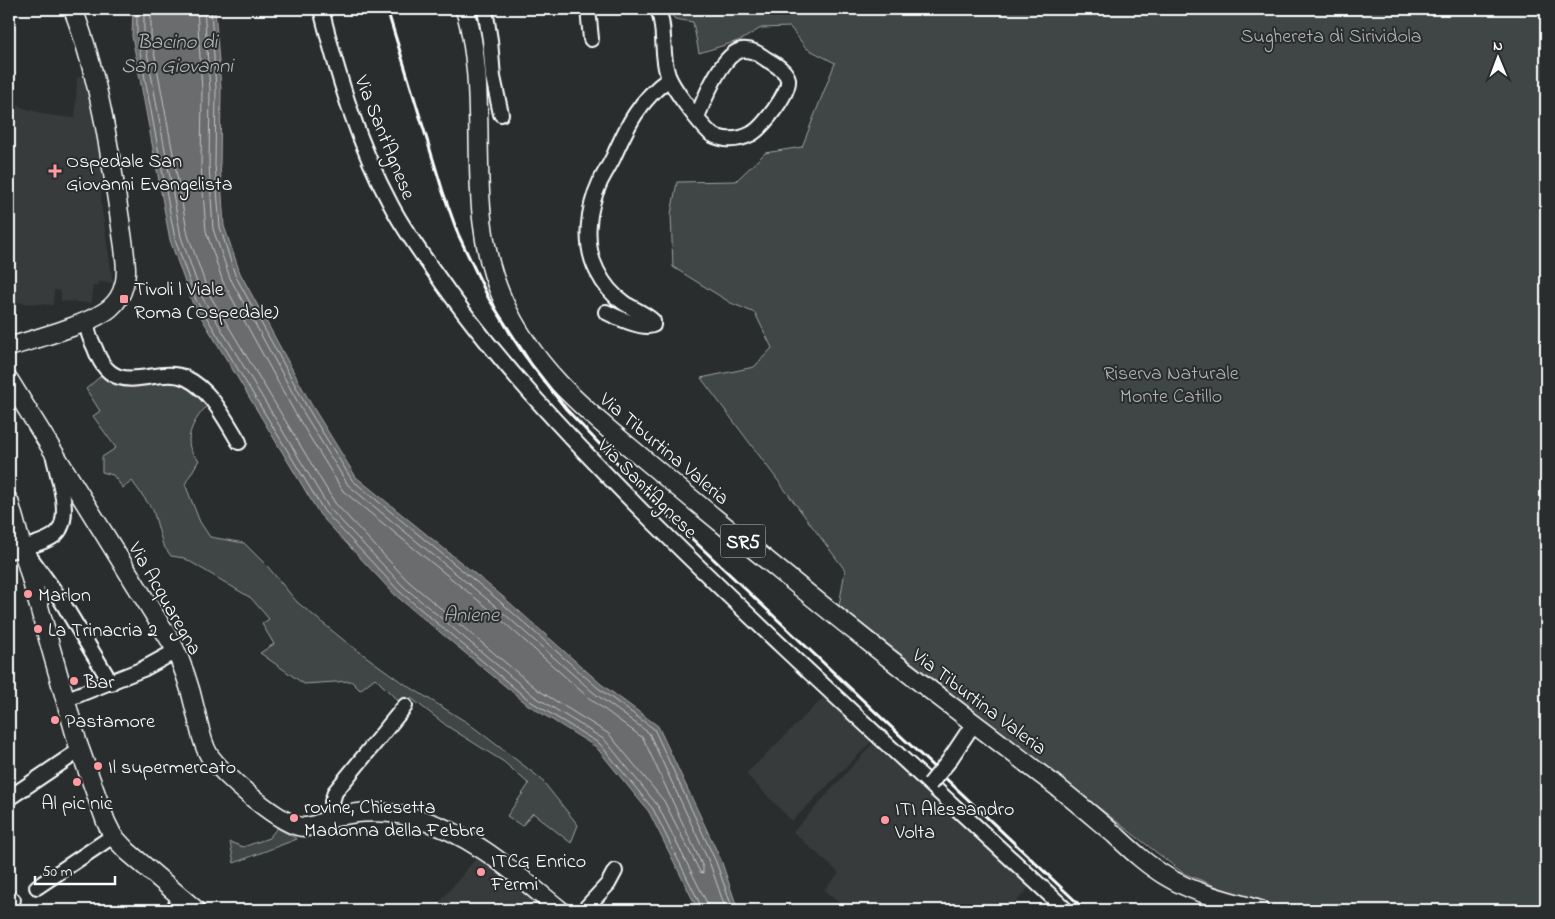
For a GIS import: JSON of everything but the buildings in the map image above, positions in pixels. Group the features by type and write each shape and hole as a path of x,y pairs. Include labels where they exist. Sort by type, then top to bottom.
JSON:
{"main road":[{"path":"9,348 86,324 108,310 118,299 124,285 126,266 100,103 72,9"},
{"name":"Via Tiburtina Valeria","path":"465,9 474,50 478,178 482,222 488,253 502,298 516,325 535,354 564,390 601,423 863,638 1067,795 1160,873 1184,886 1260,910"},
{"name":"Via Acquaregna","path":"9,380 53,454 176,650 189,685 205,747 225,774 293,826 307,827 336,817 360,813 388,813 440,826 497,860 560,910"},
{"path":"9,500 16,549 80,750 113,836 180,906 196,910"}],"street":[{"name":"Via Sant'Agnese","path":"321,9 344,93 380,184 409,236 458,306 539,405 675,544 1066,910"},
{"path":"485,9 489,28 493,77 501,114"},
{"path":"588,9 591,39"},
{"path":"658,9 662,25 665,66 669,79 697,117 710,133 719,138 738,138 751,134 763,124 783,97 788,84 786,75 780,68 755,52 745,50 735,53 721,68 712,82 697,117"},
{"path":"606,312 629,322 648,327 653,326 653,321 624,303 611,292 602,280 592,261 589,233 596,194 624,131 642,103 654,90 669,79"},
{"path":"86,324 98,355 106,368 127,379 139,380 172,375 185,378 197,385 210,398 239,442"},
{"path":"53,454 63,498 60,530 53,536 16,549 61,600 111,683"},
{"path":"65,700 150,666 176,650"},
{"path":"336,817 332,802 335,792 405,706"},
{"path":"930,784 948,762 974,723"},
{"path":"9,798 80,750"},
{"path":"37,887 113,836"},
{"path":"584,910 608,884 615,871"}],"shaded area":[{"name":"Ospedale San Giovanni Evangelista","path":"77,77 91,79 99,107 97,135 103,140 101,203 113,283 99,282 99,285 93,286 92,303 61,301 61,291 54,290 53,305 9,302 9,108 15,105 47,115 75,118"},
{"path":"826,695 872,741 792,821 746,774"},
{"name":"ITI Alessandro Volta","path":"876,740 1034,882 1009,910 847,910 824,890 839,873 793,832"},
{"name":"ITCG Enrico Fermi","path":"478,856 544,910 433,910"}],"green space":[{"name":"Riserva Naturale Monte Catillo","path":"666,9 1546,9 1546,910 1275,910 1183,873 839,606 845,570 701,378 754,367 772,348 755,313 731,303 673,267 671,214 677,182 736,181 765,153 802,147 835,63 806,48 790,27 761,28 741,40 699,53 693,22 675,19"},
{"path":"103,374 130,385 165,382 180,384 207,406 197,418 190,433 190,447 193,454 199,460 185,484 200,522 210,537 244,543 268,567 297,602 346,642 400,681 468,723 540,778 578,825 571,843 533,813 522,826 507,816 529,784 504,762 447,726 411,698 398,701 375,678 360,690 351,681 304,684 260,653 274,644 262,624 269,619 251,598 184,558 171,556 163,545 153,510 132,481 123,488 113,475 102,472 102,457 116,448 93,416 100,411 86,389"},
{"path":"277,828 297,839 234,863 230,842 243,847 269,838"}],"water":[{"name":"Aniene","path":"133,9 215,9 221,89 220,165 224,226 240,273 311,404 356,477 501,595 601,684 658,726 721,860 738,910 698,910 649,812 596,747 528,705 395,595 320,515 192,302 170,240 132,36"}],"railway":[{"path":"387,9 443,192 458,234 489,299 531,364 566,409 670,518 1085,910"}],"place":[{"name":"Ospedale San Giovanni Evangelista","path":"55,171"},
{"name":"Tivoli | Viale Roma (Ospedale)","path":"124,299"},
{"name":"Marlon","path":"28,594"},
{"name":"La Trinacria 2","path":"38,629"},
{"name":"Bar","path":"74,681"},
{"name":"Pastamore","path":"55,720"},
{"name":"Il supermercato","path":"98,766"},
{"name":"Al pic nic","path":"77,782"},
{"name":"rovine, Chiesetta Madonna della Febbre","path":"294,818"},
{"name":"ITI Alessandro Volta","path":"885,820"},
{"name":"ITCG Enrico Fermi","path":"481,872"}],"park label":[{"name":"Sughereta di Sirividola","path":"1331,35"}],"water label":[{"name":"Bacino di San Giovanni","path":"177,53"}]}
